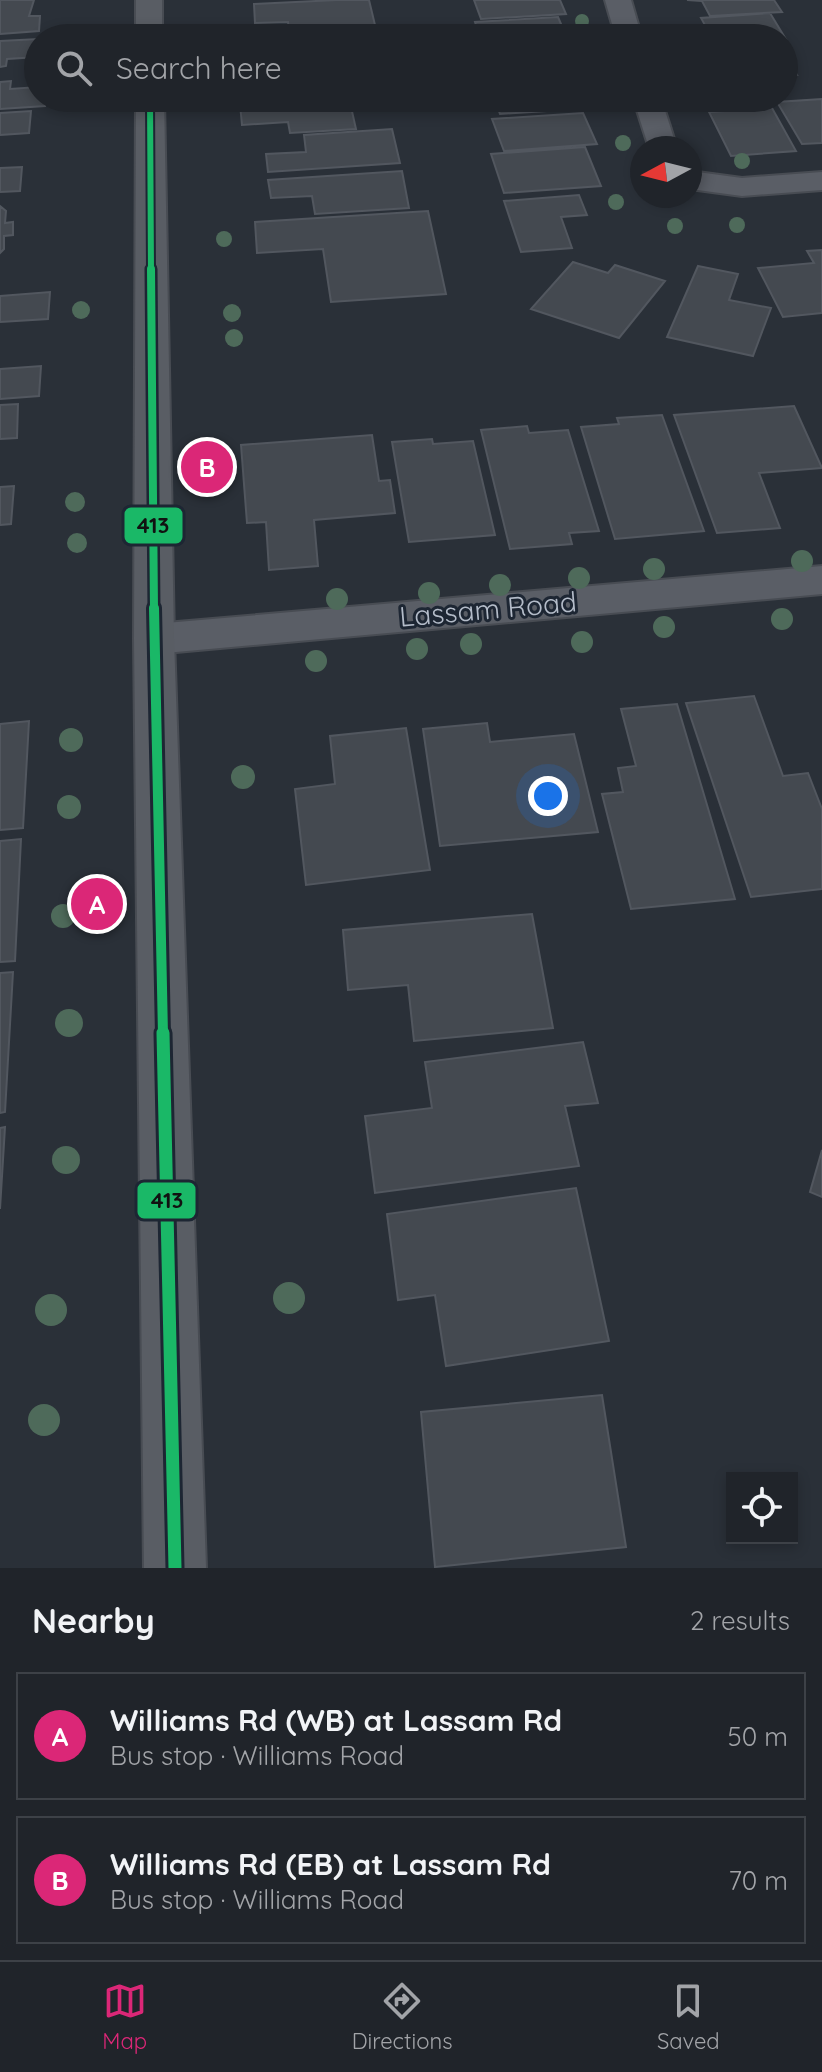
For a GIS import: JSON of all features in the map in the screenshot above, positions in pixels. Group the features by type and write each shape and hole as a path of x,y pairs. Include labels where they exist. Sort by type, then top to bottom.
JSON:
{"street":[{"path":"149,0 149,24"},
{"path":"618,0 625,24"},
{"path":"150,112 154,639 175,1568"},
{"path":"651,112 659,136"},
{"path":"702,182 742,187 822,181"},
{"name":"Lassam Road","path":"154,639 822,580"}],"building":[{"path":"0,0 34,0 29,16 40,16 39,24 24,24 24,32 0,34"},
{"path":"369,0 375,24 255,23 254,4"},
{"path":"474,0 560,0 566,14 481,19"},
{"path":"687,0 774,0 782,12 710,16 702,1"},
{"path":"770,13 777,24 704,24 701,18"},
{"path":"558,17 561,24 476,24"},
{"path":"24,40 24,58 7,59 6,66 0,67 0,41"},
{"path":"11,81 10,89 24,88 24,107 0,109 0,82"},
{"path":"822,99 822,143 802,144 783,112 798,112 798,101"},
{"path":"31,112 29,133 0,135 0,113"},
{"path":"241,112 352,112 356,129 290,133 288,122 242,125"},
{"path":"709,112 774,112 796,151 731,156"},
{"path":"583,113 597,144 504,151 492,119"},
{"path":"392,129 400,163 268,172 266,154 306,152 304,135"},
{"path":"585,147 601,186 504,193 491,154"},
{"path":"22,167 20,191 0,192 0,168"},
{"path":"402,171 409,208 315,214 312,196 271,198 268,180"},
{"path":"579,195 587,215 561,217 572,248 521,252 504,201"},
{"path":"0,206 6,211 5,223 13,222 13,235 4,236 4,249 0,253"},
{"path":"428,211 446,294 331,302 323,249 257,253 255,222"},
{"path":"822,250 822,313 783,317 758,268 814,263 807,251"},
{"path":"573,262 608,273 615,265 665,281 619,338 531,309"},
{"path":"698,266 738,274 729,300 771,308 753,356 667,337"},
{"path":"50,292 48,319 0,322 0,296"},
{"path":"41,366 39,396 0,399 0,369"},
{"path":"18,404 17,438 0,439 0,405"},
{"path":"794,406 822,468 759,473 780,528 717,533 674,415"},
{"path":"662,415 704,531 615,539 581,427 619,424 617,418"},
{"path":"527,426 529,433 568,430 599,531 569,533 572,544 510,549 481,430"},
{"path":"372,435 379,481 390,480 395,513 314,520 318,566 269,570 266,522 247,523 241,445"},
{"path":"432,439 433,444 473,441 495,535 409,542 392,442"},
{"path":"14,486 11,524 0,525 0,487"},
{"path":"754,696 783,776 808,773 822,809 822,889 751,897 686,703"},
{"path":"677,704 735,899 631,909 602,794 623,792 618,768 636,766 621,709"},
{"path":"29,721 23,828 0,830 0,724"},
{"path":"487,723 490,742 574,734 598,832 440,846 423,729"},
{"path":"406,728 430,870 306,885 295,789 335,784 330,736"},
{"path":"21,839 15,961 0,962 0,841"},
{"path":"532,914 553,1028 414,1041 408,985 348,990 343,930"},
{"path":"13,972 5,1112 0,1113 0,973"},
{"path":"583,1042 598,1103 565,1106 579,1166 375,1193 365,1116 432,1108 425,1062"},
{"path":"5,1127 0,1209 0,1128"},
{"path":"822,1150 822,1197 810,1192"},
{"path":"576,1188 609,1341 446,1366 435,1295 398,1300 387,1214"},
{"path":"602,1395 626,1547 435,1567 421,1412"}],"transit line":[{"name":"413","path":"150,112 154,639 175,1568"}],"place":[{"name":"Williams Rd (EB) at Lassam Rd","path":"207,467"},
{"name":"Williams Rd (WB) at Lassam Rd","path":"97,904"}]}
